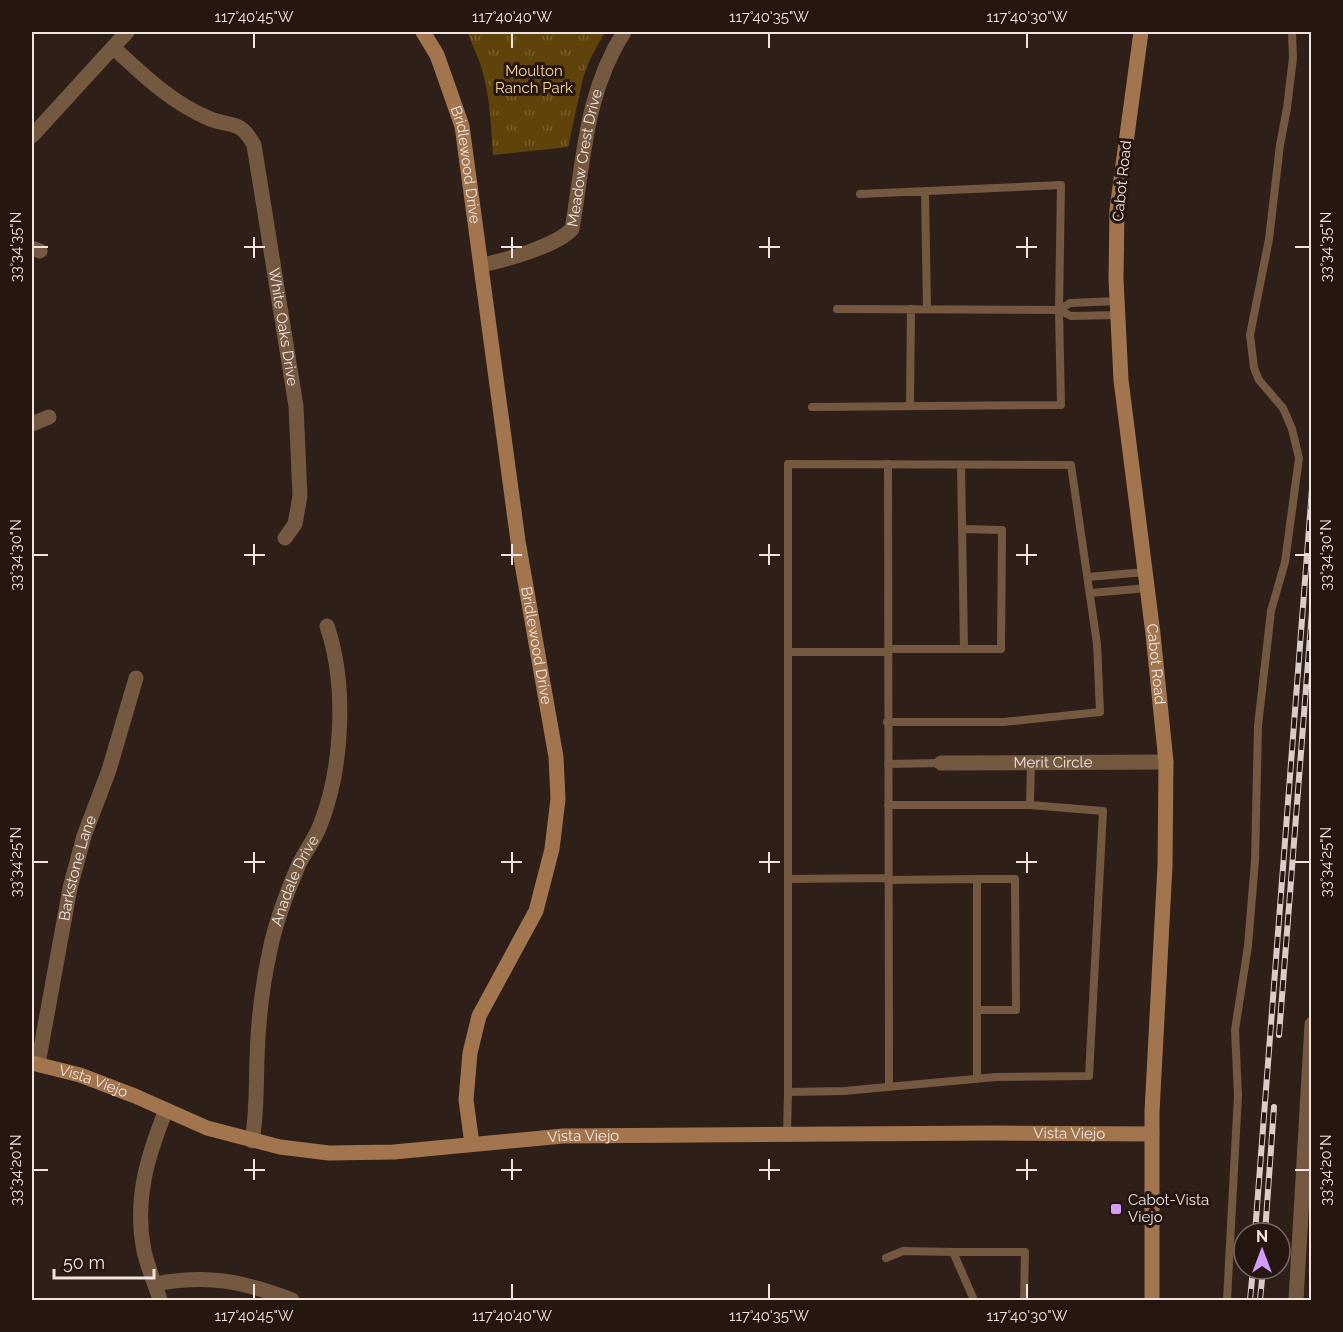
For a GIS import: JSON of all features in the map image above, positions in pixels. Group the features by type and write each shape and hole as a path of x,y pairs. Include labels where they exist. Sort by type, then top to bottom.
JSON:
{"street":[{"path":"32,136 127,32"},
{"name":"Bridlewood Drive","path":"423,32 437,55 462,126 519,552 556,757 558,799 552,849 536,911 479,1016 472,1044 466,1100 472,1144"},
{"name":"Meadow Crest Drive","path":"482,265 503,260 565,237 572,229 591,108 601,74 624,32"},
{"name":"Cabot Road","path":"1141,32 1117,209 1117,308 1121,380 1166,762 1165,866 1152,1134 1152,1300"},
{"name":"White Oaks Drive","path":"114,48 160,90 177,102 211,120 231,123 246,131 254,146 297,406 300,496 295,524 285,538"},
{"path":"32,424 49,417"},
{"name":"Anadale Drive","path":"252,1141 256,1118 261,1000 270,950 284,901 300,862 319,828 331,787 338,749 338,677 335,650 327,626"},
{"name":"Barkstone Lane","path":"35,1063 70,888 84,836 109,770 136,678"},
{"name":"Merit Circle","path":"941,763 1166,762"},
{"path":"1296,1300 1311,1024"},
{"name":"Vista Viejo","path":"35,1063 80,1075 135,1096 207,1128 280,1147 329,1153 394,1152 563,1136 1152,1134"},
{"path":"160,1300 144,1252 141,1213 143,1179 151,1149 166,1110"},
{"path":"155,1284 183,1279 211,1279 240,1283 292,1300"}],"lane":[{"path":"1227,1300 1238,1095 1235,1030 1248,945 1255,861 1258,726 1271,611 1285,562 1299,458 1292,429 1283,408 1259,380 1254,368 1250,335 1269,239 1292,68 1292,32"},
{"path":"812,407 1061,405 1060,185 860,194"},
{"path":"925,191 927,309"},
{"path":"1059,310 1070,303 1117,308"},
{"path":"837,309 1059,310 1071,316 1117,308"},
{"path":"910,406 911,309"},
{"path":"788,1135 788,464 1071,465 1097,644 1100,712 1003,722 887,722"},
{"path":"888,464 889,1087"},
{"path":"961,465 964,649"},
{"path":"788,652 1001,649 1002,530 962,529"},
{"path":"1089,577 1145,572"},
{"path":"1090,593 1147,588"},
{"path":"888,764 941,763"},
{"path":"1030,805 1031,763"},
{"path":"788,1092 889,1087 977,1079 1089,1076 1103,811 1030,805 888,805"},
{"path":"788,879 1015,879 1016,1010 977,1010"},
{"path":"977,879 977,1079"},
{"path":"886,1258 903,1251 1025,1252 1024,1300"},
{"path":"953,1252 974,1300"}],"green space":[{"name":"Moulton Ranch Park","path":"467,32 605,32 590,59 583,78 568,147 493,155 486,88 481,66"}],"railway":[{"path":"1256,1221 1312,489"},
{"path":"1279,1035 1312,611"},
{"path":"1266,1221 1274,1107"},
{"path":"1250,1300 1252,1281"},
{"path":"1260,1300 1262,1281"}],"place":[{"name":"Cabot-Vista Viejo","path":"1116,1209"}]}
